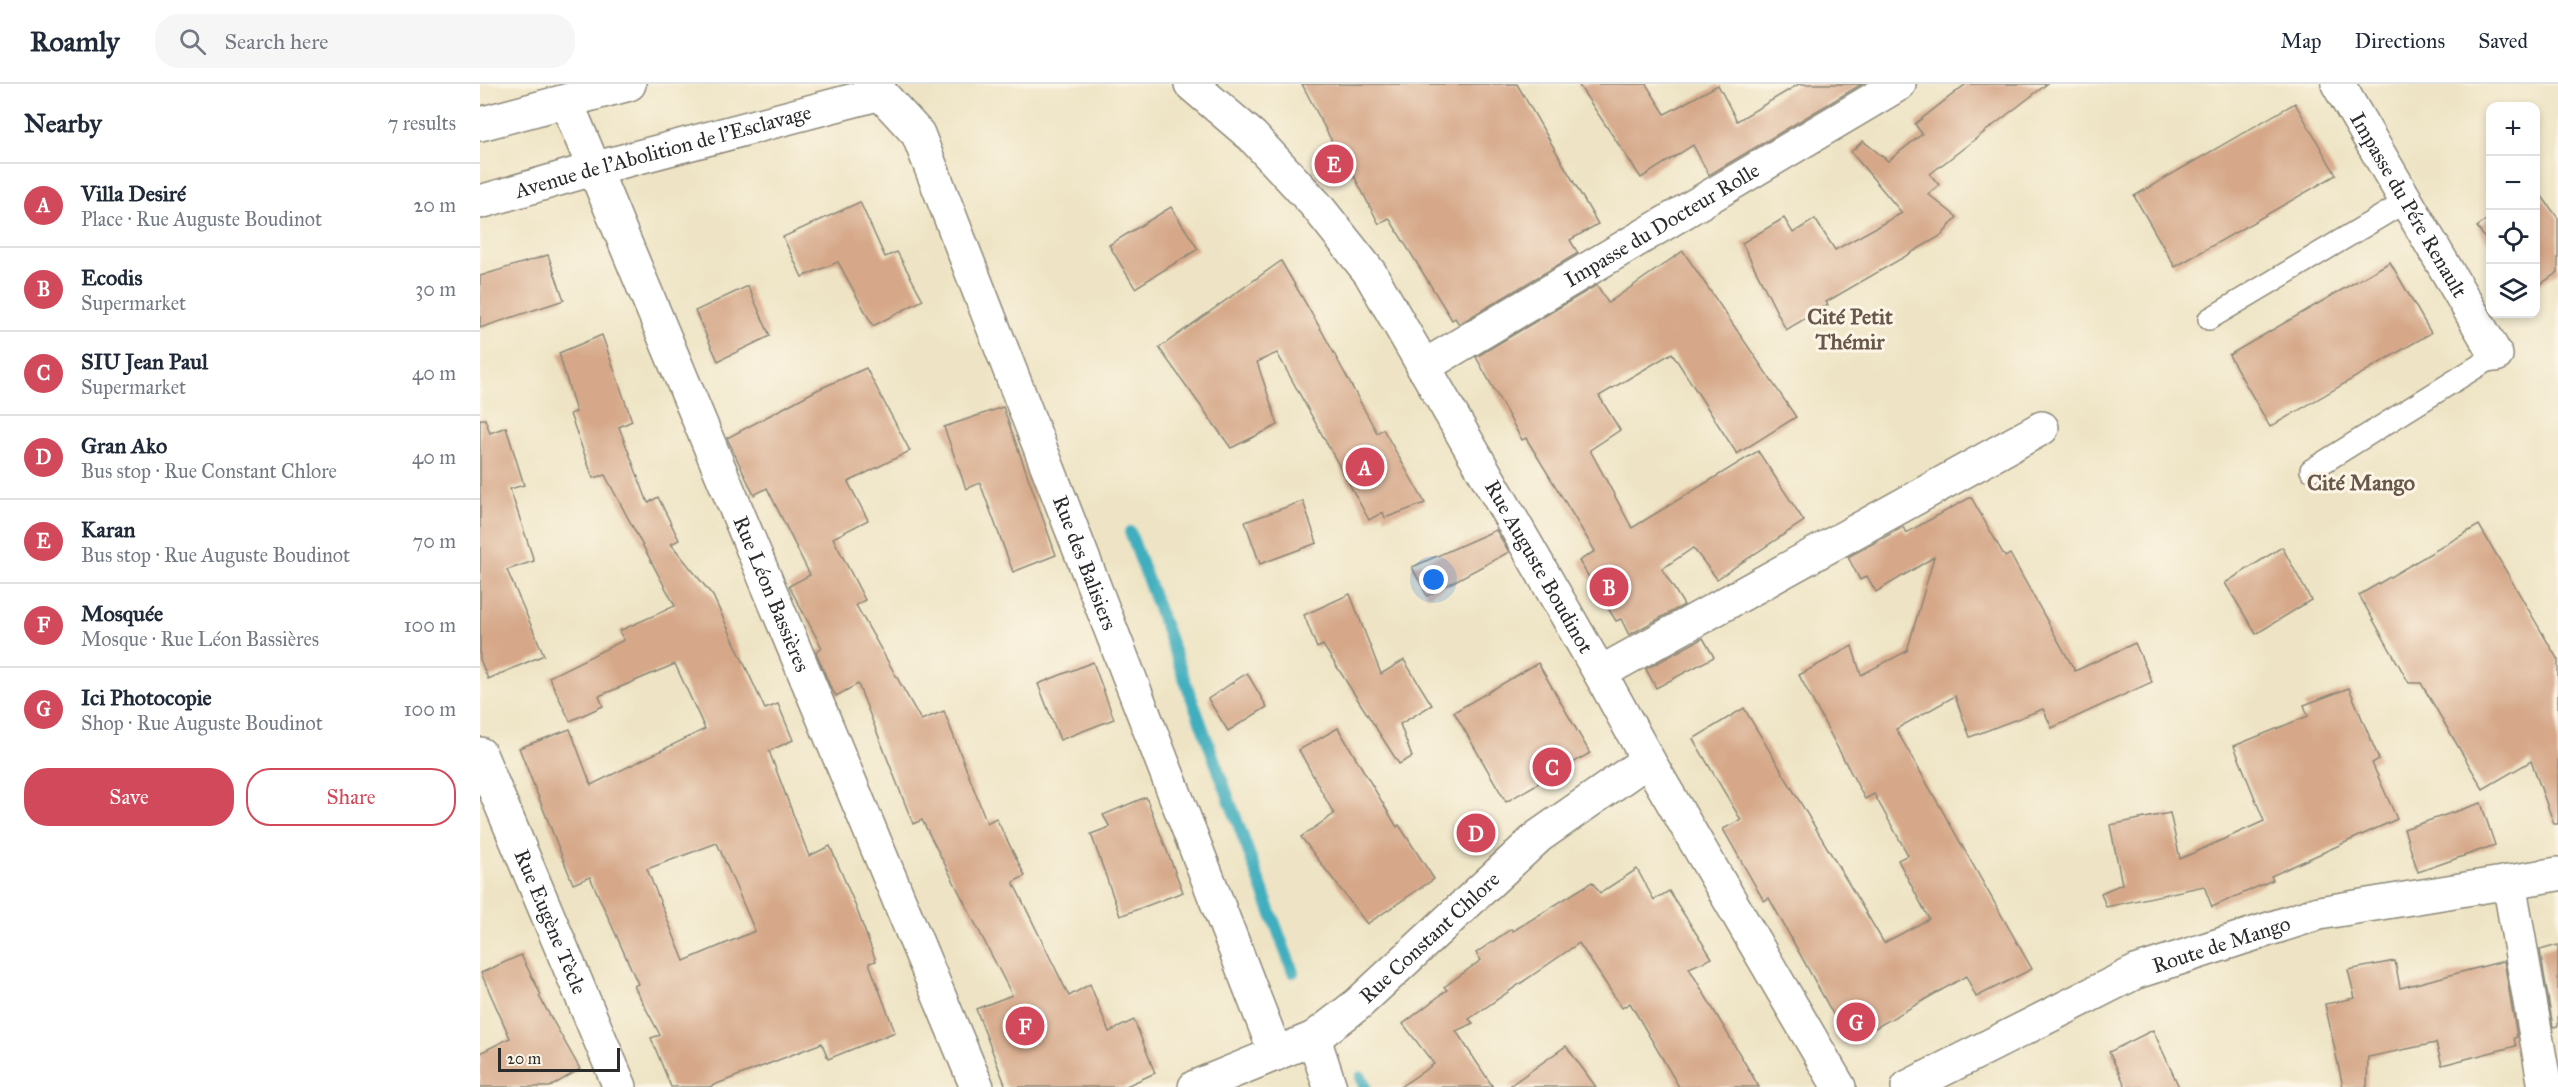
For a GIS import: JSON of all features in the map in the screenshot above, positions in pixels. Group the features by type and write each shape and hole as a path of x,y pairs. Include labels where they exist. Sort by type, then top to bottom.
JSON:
{"street":[{"path":"486,118 583,93 629,84"},
{"name":"Impasse du Docteur Rolle","path":"1423,367 1899,84"},
{"name":"Impasse du Pére Renault","path":"2337,84 2496,355"},
{"name":"Rue Auguste Boudinot","path":"1196,85 1252,136 1316,205 1370,273 1648,760 1839,1087"},
{"name":"Avenue de l'Abolition de l'Esclavage","path":"480,202 877,89"},
{"name":"Rue des Balisiers","path":"877,89 918,134 1276,1054"},
{"name":"Rue Léon Bassières","path":"583,93 593,169 977,1087"},
{"path":"1600,673 2042,428"},
{"name":"Rue Eugène Tècle","path":"480,754 620,1087"},
{"name":"Rue Constant Chlore","path":"1195,1087 1314,1038 1358,1004 1539,836 1648,760"},
{"name":"Route de Mango","path":"1908,1087 2136,972 2319,913 2558,874"},
{"path":"2509,882 2545,1087"},
{"path":"1314,1038 1330,1087"}],"lane":[{"path":"2209,320 2405,202"},
{"path":"2311,470 2496,355"}],"building":[{"path":"1302,84 1517,84 1598,224 1570,240 1578,253 1459,324 1455,318 1452,320 1389,218 1379,224 1353,174 1350,176"},
{"path":"1578,84 1646,84 1665,114 1718,85 1737,121 1799,84 1862,84 1709,175 1693,145 1641,178"},
{"path":"1966,84 2047,84 1930,174 1939,185 1928,194 1957,217 1942,235 1826,302 1828,305 1786,330 1742,243 1784,218 1793,233 1815,219 1835,250 1902,213 1851,152 1863,141 1888,161 1922,134 1915,124"},
{"path":"2295,103 2336,175 2175,267 2134,196"},
{"path":"2540,194 2558,218 2558,272 2540,285"},
{"path":"860,202 885,257 897,252 923,300 873,326 838,262 802,277 783,237"},
{"path":"1171,207 1198,249 1135,288 1109,245"},
{"path":"2486,220 2486,240 2477,227"},
{"path":"1683,251 1796,417 1737,454 1672,353 1599,396 1620,430 1590,450 1632,528 1758,451 1804,521 1717,579 1693,548 1662,569 1684,605 1629,635 1621,619 1616,621 1579,561 1595,551 1526,438 1522,440 1476,357 1597,285 1608,303"},
{"path":"548,255 564,300 480,328 480,276"},
{"path":"1281,261 1377,433 1383,429 1425,503 1385,518 1383,512 1369,520 1277,353 1257,362 1278,425 1231,448 1159,348"},
{"path":"2390,262 2431,333 2270,427 2229,355"},
{"path":"748,286 770,336 718,361 695,311"},
{"path":"602,335 632,421 619,427 648,503 658,497 679,540 671,544 713,596 765,709 778,704 793,740 769,751 809,856 830,846 876,961 869,963 895,1032 828,1059 822,1043 709,1087 671,1087 651,1038 660,1035 634,986 638,984 590,877 573,884 519,748 570,729 591,785 705,729 675,664 599,696 603,706 570,721 549,677 624,640 619,631 675,606 605,475 593,478 570,414 576,412 559,353","holes":["717,843 755,931 684,961 647,869"]},
{"path":"866,368 910,451 848,482 868,520 833,538 865,600 856,605 921,720 944,711 987,823 996,818 1025,876 1013,882 1069,996 1090,984 1109,1032 1134,1020 1155,1073 1124,1087 1006,1087 976,1009 1012,995 922,820 913,824 858,684 836,696 830,686 816,652 822,648 789,586 810,575 767,488 754,495 727,438 817,390"},
{"path":"1003,407 1056,555 1013,572 980,483 966,489 944,427"},
{"path":"480,419 485,419 490,433 506,427 524,485 510,489 534,561 507,570 544,655 488,679 480,659"},
{"path":"1971,497 2005,557 2010,554 2075,671 2135,643 2152,682 2052,728 2043,709 1970,737 1955,696 1896,729 2032,969 1976,997 1966,976 1849,1043 1769,898 1764,901 1723,829 1741,820 1693,739 1744,708 1884,943 1929,919 1898,860 1908,855 1874,794 1865,799 1799,675 1852,646 1861,675 1907,651 1934,557 1876,592 1867,576 1860,580 1848,557 1903,527 1906,533"},
{"path":"1303,501 1317,543 1260,564 1245,522"},
{"path":"2479,525 2558,660 2558,824 2554,824 2531,761 2483,789 2421,683 2409,683 2359,595"},
{"path":"1496,530 1509,552 1427,596 1412,567"},
{"path":"2282,547 2311,600 2256,634 2225,583"},
{"path":"1350,594 1381,674 1404,660 1432,705 1400,724 1412,757 1399,764 1323,645 1317,648 1304,615"},
{"path":"1703,638 1714,657 1656,688 1646,669"},
{"path":"1093,662 1114,719 1060,740 1038,684"},
{"path":"1538,663 1590,753 1506,802 1454,712"},
{"path":"1247,673 1267,707 1228,731 1208,699"},
{"path":"2349,688 2379,759 2372,763 2397,819 2271,876 2273,880 2212,907 2204,886 2106,907 2101,893 2122,884 2110,825 2170,813 2180,859 2264,821 2234,746 2308,716 2304,705"},
{"path":"1338,728 1397,827 1399,825 1434,879 1367,924 1301,837 1334,814 1299,750"},
{"path":"1146,797 1183,892 1120,916 1091,834 1110,827 1103,815"},
{"path":"2481,803 2495,845 2418,872 2404,829"},
{"path":"1637,869 1654,900 1669,891 1712,958 1689,968 1759,1087 1679,1087 1630,1003 1622,1008 1579,943 1469,1019 1473,1023 1456,1031 1493,1087 1400,1087 1434,1064 1403,1024 1447,990 1444,987 1481,960 1476,953 1511,929 1513,931 1592,882 1600,893"},
{"path":"2558,945 2558,1026 2553,1027 2540,950"},
{"path":"521,955 541,995 539,996 580,1069 550,1087 480,1087 480,1053 510,1038 481,973"},
{"path":"2395,961 2400,988 2504,961 2517,1037 2514,1038 2516,1046 2442,1065 2436,1043 2368,1057 2367,1087 2343,1087 2325,1004 2355,998 2348,970"},
{"path":"2153,1030 2179,1087 2126,1087 2109,1052"},
{"path":"1566,1046 1596,1087 1508,1087"}],"waterway":[{"path":"1130,532 1293,972"},
{"path":"1361,1077 1365,1087"}],"place":[{"name":"Karan","path":"1334,164"},
{"name":"Villa Desiré","path":"1365,467"},
{"name":"Ecodis","path":"1609,587"},
{"name":"SIU Jean Paul","path":"1552,767"},
{"name":"Gran Ako","path":"1476,833"},
{"name":"Ici Photocopie","path":"1856,1022"},
{"name":"Mosquée","path":"1025,1026"}],"district":[{"name":"Cité Petit Thémir","path":"1850,328"},
{"name":"Cité Mango","path":"2361,482"}]}
